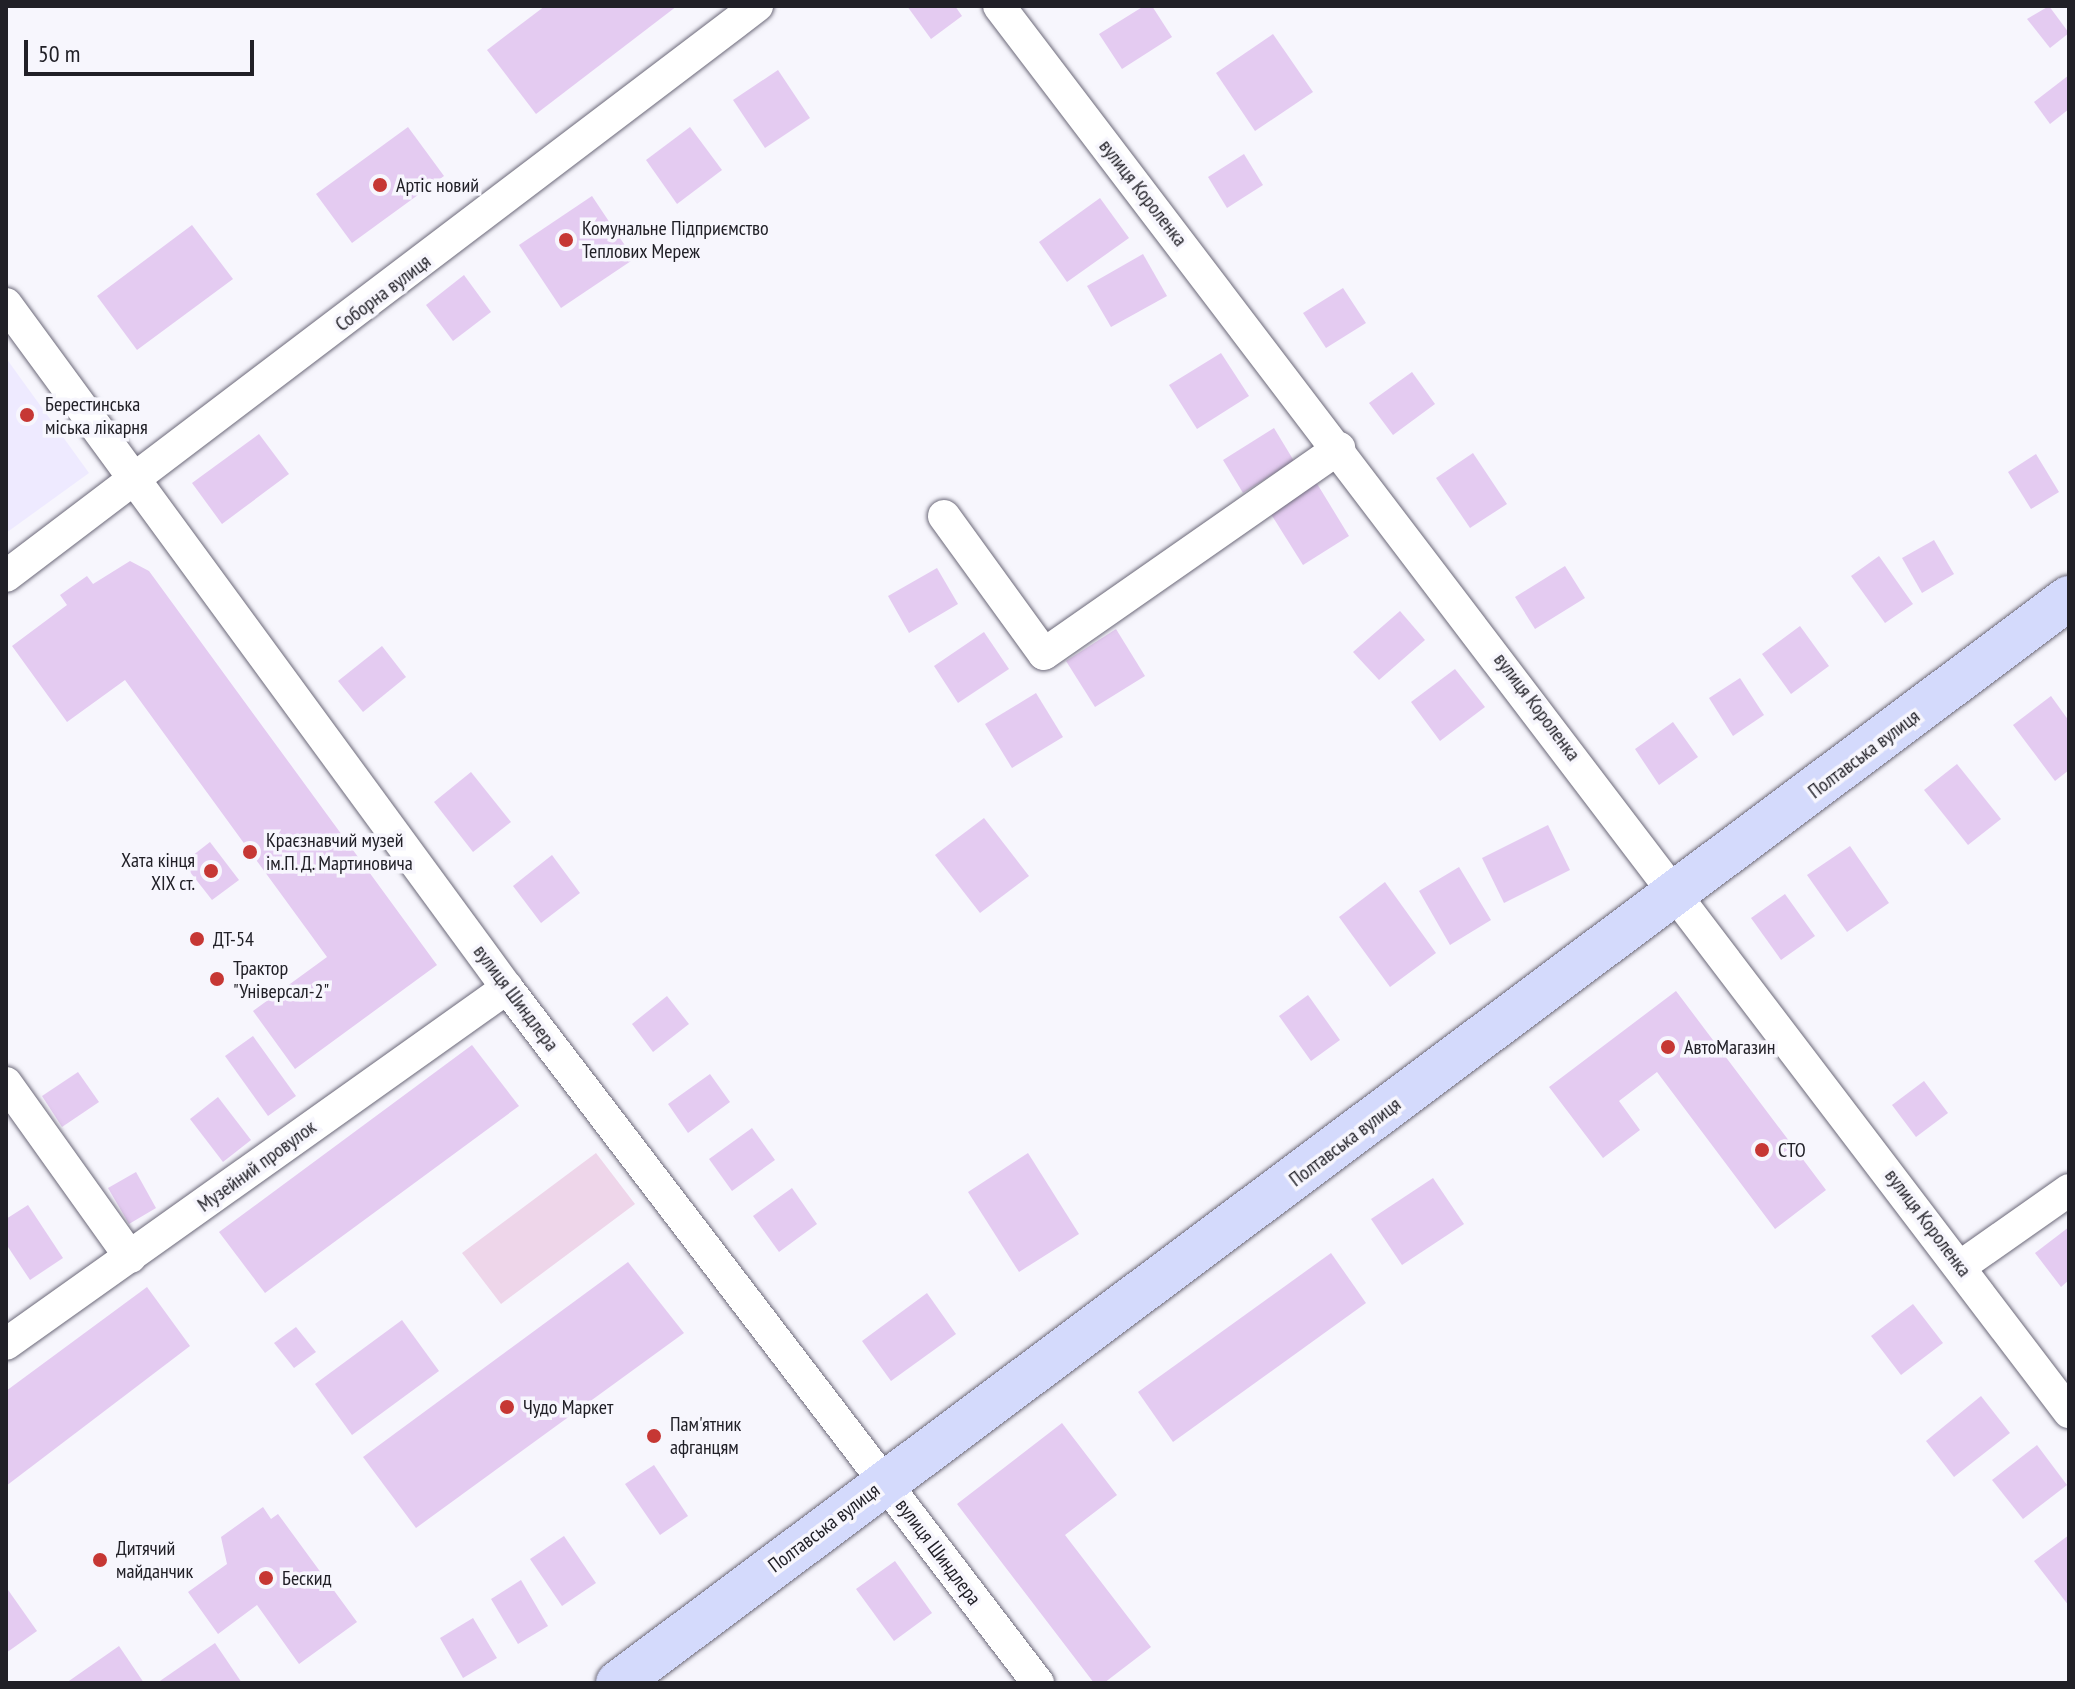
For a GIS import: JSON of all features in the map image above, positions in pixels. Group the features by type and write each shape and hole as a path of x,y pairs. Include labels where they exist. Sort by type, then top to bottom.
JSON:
{"highway":[{"name":"Полтавська вулиця","path":"618,1683 1677,896 2069,598"}],"street":[{"name":"Соборна вулиця","path":"6,576 135,483 757,6"},
{"name":"вулиця Короленка","path":"999,6 1339,448 2069,1412"},
{"name":"вулиця Шиндлера","path":"6,304 507,988 1038,1683"},
{"path":"944,516 1044,654 1339,448"},
{"name":"Музейний провулок","path":"6,1344 507,988"},
{"path":"6,1083 130,1257"},
{"path":"1961,1266 2069,1190"}],"shaded area":[{"name":"Берестинська міська лікарня","path":"6,358 89,473 6,533"},
{"path":"596,1153 635,1204 501,1304 462,1253"}],"building":[{"path":"545,6 677,6 536,114 487,50"},
{"path":"907,6 955,6 962,16 931,39"},
{"path":"1144,6 1152,6 1172,37 1122,69 1099,34"},
{"path":"2049,6 2069,33 2050,48 2027,19"},
{"path":"1273,34 1313,92 1255,131 1216,73"},
{"path":"778,70 810,118 765,148 733,100"},
{"path":"2069,75 2069,109 2050,124 2034,102"},
{"name":"Артіс новий","path":"408,127 444,176 352,243 316,194"},
{"path":"690,127 722,170 677,204 646,160"},
{"path":"1244,154 1263,185 1227,208 1208,177"},
{"path":"592,196 634,259 561,308 519,245"},
{"path":"1100,198 1129,238 1067,282 1039,242"},
{"path":"192,225 233,279 137,350 97,296"},
{"path":"1143,254 1167,296 1111,327 1087,286"},
{"path":"464,275 491,312 453,341 426,305"},
{"path":"1343,288 1366,323 1326,348 1303,313"},
{"path":"1221,353 1249,396 1197,429 1169,385"},
{"path":"1412,372 1435,404 1393,435 1369,403"},
{"path":"1274,428 1294,461 1243,493 1223,460"},
{"path":"259,434 289,474 222,524 192,483"},
{"path":"1473,453 1507,504 1470,528 1436,478"},
{"path":"2036,454 2059,492 2031,509 2008,472"},
{"path":"1316,482 1349,536 1303,565 1269,511"},
{"path":"1934,540 1954,574 1922,593 1902,558"},
{"path":"1879,556 1913,604 1885,623 1851,576"},
{"path":"130,561 149,571 437,965 295,1069 253,1011 327,957 125,680 67,722 12,646 67,605 60,595 87,576 93,584"},
{"path":"1565,566 1585,598 1535,629 1515,597"},
{"path":"937,568 958,604 909,633 888,596"},
{"path":"1400,611 1425,640 1379,680 1353,652"},
{"path":"1800,626 1829,666 1791,694 1762,654"},
{"path":"1116,629 1145,676 1095,707 1066,661"},
{"path":"984,632 1009,669 958,703 934,666"},
{"path":"382,646 406,677 363,712 338,681"},
{"path":"1455,669 1485,707 1440,741 1411,702"},
{"path":"1740,678 1764,715 1733,736 1709,698"},
{"path":"1036,693 1063,737 1012,768 985,724"},
{"path":"2051,696 2069,721 2069,770 2055,781 2013,725"},
{"path":"1673,722 1698,757 1659,785 1635,749"},
{"path":"1957,764 2001,819 1968,845 1924,790"},
{"path":"471,772 511,822 473,852 434,802"},
{"path":"984,818 1029,876 980,913 935,855"},
{"path":"1548,825 1570,870 1504,903 1482,858"},
{"name":"Хата кінця XIX ст.","path":"210,842 239,880 212,900 183,863"},
{"path":"1850,846 1889,903 1847,932 1807,875"},
{"path":"552,855 580,893 541,923 513,886"},
{"path":"1459,867 1491,920 1450,945 1419,891"},
{"path":"1385,882 1436,953 1390,987 1339,917"},
{"path":"1785,894 1815,936 1781,960 1751,918"},
{"path":"1676,991 1826,1190 1775,1229 1657,1072 1619,1101 1640,1130 1603,1158 1549,1087"},
{"path":"1308,995 1340,1040 1311,1061 1279,1016"},
{"path":"667,996 689,1024 653,1052 632,1024"},
{"path":"253,1036 296,1096 268,1116 225,1056"},
{"path":"472,1045 519,1106 265,1293 219,1232"},
{"path":"78,1072 99,1102 62,1127 42,1096"},
{"path":"710,1074 730,1102 688,1133 668,1104"},
{"path":"1924,1081 1948,1113 1916,1137 1892,1105"},
{"path":"218,1097 251,1140 223,1162 190,1119"},
{"path":"752,1128 775,1160 732,1191 709,1159"},
{"path":"1028,1153 1079,1234 1019,1272 968,1192"},
{"path":"136,1172 156,1208 129,1224 108,1188"},
{"path":"1433,1178 1464,1224 1402,1265 1371,1219"},
{"path":"792,1188 817,1224 779,1252 753,1216"},
{"path":"28,1205 63,1258 30,1280 6,1244 6,1219"},
{"path":"2069,1227 2069,1280 2061,1287 2035,1253"},
{"path":"1331,1253 1366,1303 1173,1442 1138,1392"},
{"name":"Чудо Маркет","path":"628,1262 684,1333 416,1528 363,1457"},
{"path":"147,1287 190,1346 6,1486 6,1391"},
{"path":"927,1293 956,1334 891,1381 862,1341"},
{"path":"1913,1304 1943,1343 1901,1375 1871,1336"},
{"path":"402,1320 439,1371 352,1435 315,1384"},
{"path":"296,1327 316,1352 294,1368 274,1343"},
{"path":"1981,1396 2010,1433 1954,1477 1926,1441"},
{"path":"1062,1423 1117,1495 1065,1535 1151,1647 1104,1683 1094,1683 957,1504"},
{"path":"2037,1445 2067,1485 2023,1519 1992,1480"},
{"path":"654,1465 688,1516 660,1535 625,1484"},
{"name":"Бескид","path":"263,1507 271,1519 278,1514 357,1622 299,1664 257,1605 218,1634 188,1592 227,1564 221,1537"},
{"path":"2069,1535 2069,1606 2034,1561"},
{"path":"564,1536 596,1583 562,1606 530,1559"},
{"path":"895,1561 932,1613 894,1641 856,1589"},
{"path":"521,1580 548,1626 518,1644 491,1599"},
{"path":"6,1587 37,1631 6,1653"},
{"path":"473,1618 497,1658 463,1678 440,1638"},
{"path":"215,1643 242,1683 157,1683"},
{"path":"119,1646 144,1683 66,1683"}],"place":[{"name":"Артіс новий","path":"380,185"},
{"name":"Комунальне Підприємство Теплових Мереж","path":"566,240"},
{"name":"Берестинська міська лікарня","path":"27,415"},
{"name":"Краєзнавчий музей ім.П. Д. Мартиновича","path":"250,852"},
{"name":"Хата кінця XIX ст.","path":"211,871"},
{"name":"ДТ-54","path":"197,939"},
{"name":"Трактор \"Універсал-2\"","path":"217,979"},
{"name":"АвтоМагазин","path":"1668,1047"},
{"name":"СТО","path":"1762,1150"},
{"name":"Чудо Маркет","path":"507,1407"},
{"name":"Пам'ятник афганцям","path":"654,1436"},
{"name":"Дитячий майданчик","path":"100,1560"},
{"name":"Бескид","path":"266,1578"}]}
